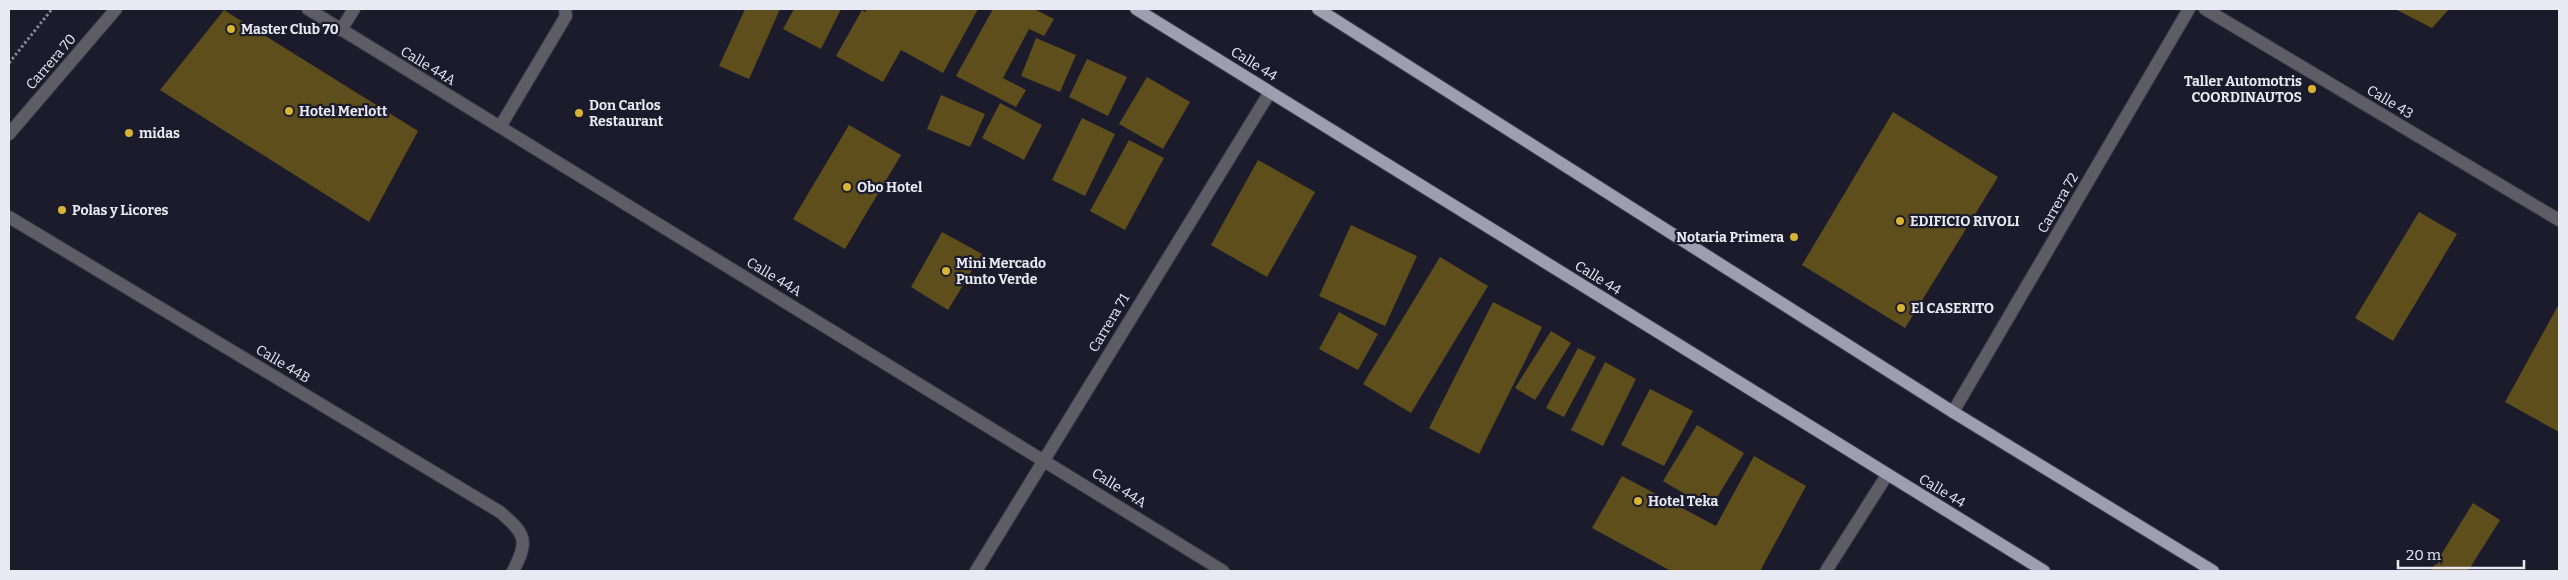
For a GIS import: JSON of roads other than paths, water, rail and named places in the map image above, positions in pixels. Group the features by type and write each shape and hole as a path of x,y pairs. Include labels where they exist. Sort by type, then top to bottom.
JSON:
{"main road":[{"name":"Calle 44","path":"1136,9 2044,571"},
{"path":"1318,9 1953,412 2213,571"}],"street":[{"name":"Carrera 70","path":"9,134 116,9"},
{"name":"Calle 44A","path":"308,9 1223,571"},
{"path":"341,30 354,9"},
{"path":"500,127 566,16 565,9"},
{"name":"Carrera 72","path":"1953,412 2189,9"},
{"name":"Calle 43","path":"2205,9 2559,220"},
{"name":"Carrera 71","path":"976,571 1045,460 1163,262 1270,92"},
{"name":"Calle 44B","path":"9,217 500,512 515,525 524,539 524,551 513,571"},
{"path":"1826,571 1887,475"}],"place":[{"name":"Master Club 70","path":"231,29"},
{"name":"Taller Automotris COORDINAUTOS","path":"2312,89"},
{"name":"Hotel Merlott","path":"289,111"},
{"name":"Don Carlos Restaurant","path":"579,113"},
{"name":"midas","path":"129,133"},
{"name":"Obo Hotel","path":"847,187"},
{"name":"Polas y Licores","path":"62,210"},
{"name":"EDIFICIO RIVOLI","path":"1900,221"},
{"name":"Notaria Primera","path":"1794,237"},
{"name":"Mini Mercado Punto Verde","path":"946,271"},
{"name":"El CASERITO","path":"1901,308"},
{"name":"Hotel Teka","path":"1638,501"}]}
